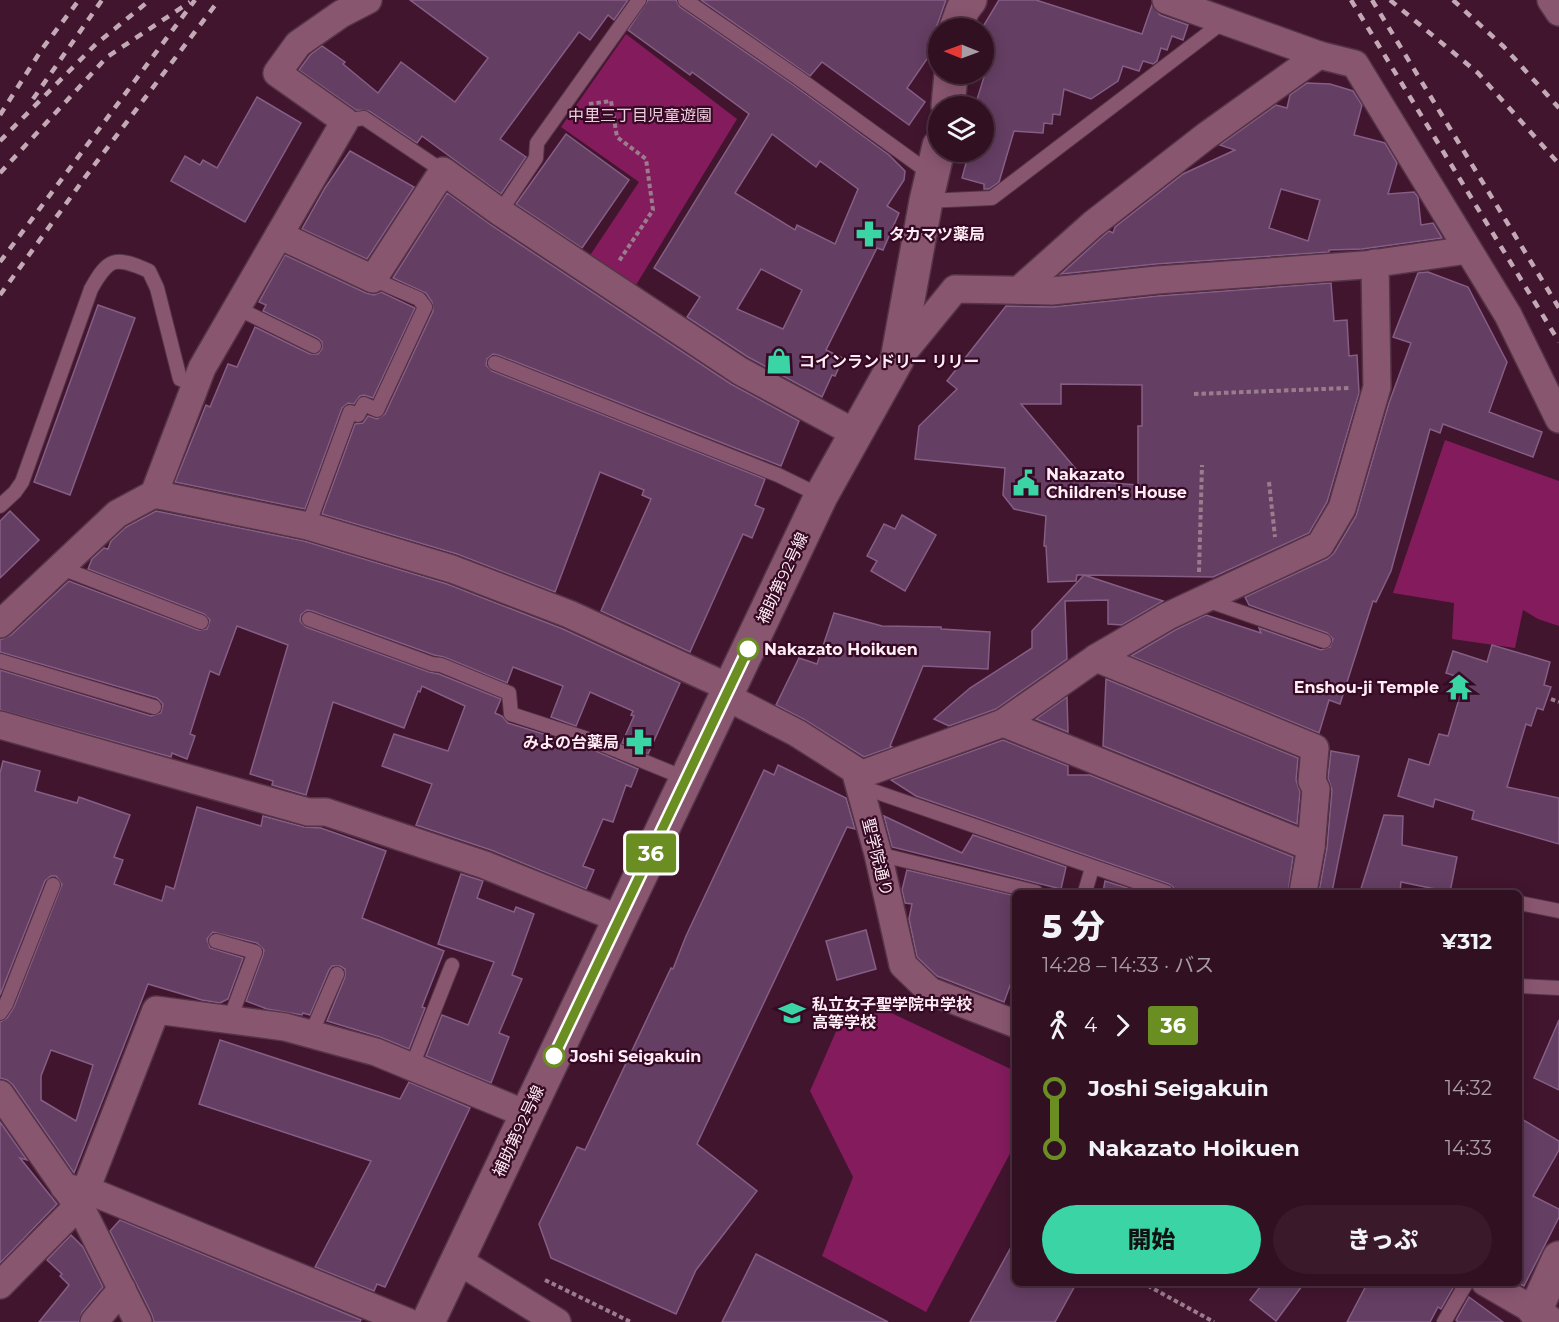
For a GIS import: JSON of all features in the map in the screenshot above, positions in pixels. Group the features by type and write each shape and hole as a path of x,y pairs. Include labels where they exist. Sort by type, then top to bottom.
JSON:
{"street":[{"path":"0,624 117,514 154,494 202,368 345,121 277,73 298,44 341,14 368,0"},
{"path":"960,18 970,0"},
{"path":"1166,0 1319,55 1355,64 1508,315 1559,419"},
{"path":"1551,0 1559,12"},
{"path":"1019,290 1102,217 1206,136 1319,55"},
{"path":"279,235 373,279 443,171 500,212 740,371 855,433"},
{"name":"補助第92号線","path":"428,1322 821,496 897,360 932,174"},
{"path":"910,289 1052,291 1157,280 1375,263 1468,250"},
{"path":"154,494 308,526 452,569 570,614 728,692 855,770 858,781 1003,723 1096,658 1168,616 1320,545 1342,508 1377,387 1375,263"},
{"path":"897,360 955,289"},
{"path":"1096,658 1315,747 1312,781 1316,789 1311,847 1303,890"},
{"path":"1003,723 1311,847"},
{"path":"0,725 308,812 326,812 485,865 620,919"},
{"name":"聖学院通り","path":"858,781 878,854 903,964 930,992 1012,1023"},
{"path":"0,1285 75,1194 156,1010 285,1027 376,1052 526,1114"},
{"path":"2,1100 75,1194 138,1322"},
{"path":"75,1194 97,1194 408,1322"},
{"path":"1492,1286 1542,1317 1559,1258"},
{"path":"457,1260 557,1322"},
{"path":"94,1322 122,1289"}],"lane":[{"path":"500,212 536,158 537,143 639,0"},
{"path":"685,0 798,77 932,174 992,198 1223,22"},
{"path":"345,121 364,118 443,171"},
{"path":"0,506 22,482 91,289 103,269 112,263 122,261 148,271 157,288 180,379 196,385"},
{"path":"308,526 350,412 358,416 364,404 377,410 425,307 419,298 373,279"},
{"path":"237,308 314,346"},
{"path":"495,363 778,475 821,496"},
{"path":"59,567 201,622"},
{"path":"1204,599 1324,641"},
{"path":"309,619 432,664 441,665 509,693 511,714 594,741 687,779"},
{"path":"0,661 154,707"},
{"path":"858,781 1144,889"},
{"path":"878,854 1028,890"},
{"path":"1086,890 1092,868"},
{"path":"0,1013 6,1004 53,885"},
{"path":"1522,903 1559,911"},
{"path":"216,942 255,952 230,1019"},
{"path":"412,1066 452,965"},
{"path":"311,1034 337,975"},
{"path":"1522,986 1559,988"},
{"path":"1444,1322 1465,1286"}],"path":[{"path":"562,108 611,100 617,137 646,159 653,210 606,282"},
{"path":"1194,394 1377,387"},
{"path":"1202,465 1199,591 1204,599"},
{"path":"1269,482 1277,565"},
{"path":"1551,699 1559,702"},
{"path":"535,1275 631,1322"},
{"path":"1148,1286 1214,1322"}],"green space":[{"name":"中里三丁目児童遊園","path":"626,34 737,119 633,290 587,260 639,182 561,127"},
{"path":"1445,440 1559,481 1559,626 1538,619 1523,610 1515,648 1452,639 1454,603 1393,593"},
{"path":"887,1011 1012,1070 1012,1150 926,1312 822,1256 853,1177 810,1091 841,1020"}],"building":[{"path":"410,0 628,0 614,20 608,15 590,40 579,32 500,139 526,157 501,194 422,136 417,143 369,111 356,110 299,70 310,55 322,46 345,62 343,64 378,93 401,62 455,102 488,58"},
{"path":"648,0 676,0 680,7 792,84 889,155 905,171 904,180 887,206 899,213 883,250 877,248 826,350 843,358 822,397 748,357 687,317 700,297 654,268 749,114 692,72 690,75 628,30","holes":["772,134 816,167 820,161 858,189 835,244 797,225 795,230 735,193","761,269 802,290 783,329 737,309"]},
{"path":"701,0 946,0 940,18 928,18 928,57 907,88 925,102 909,125 822,62 810,76"},
{"path":"999,0 1036,0 1142,34 1152,5 1160,15 1188,25 1183,40 1172,36 1167,50 1161,48 1157,61 1153,64 1143,61 1139,71 1123,66 1118,81 1091,99 1064,89 1060,115 1053,114 1052,124 1044,123 1043,133 1014,131 999,182 989,189 984,189 984,184 962,178 966,162 994,162 994,96 978,96 982,84 994,84 994,18 988,18"},
{"path":"1307,83 1330,84 1353,91 1362,105 1354,135 1385,143 1397,163 1388,194 1414,192 1418,197 1421,225 1433,223 1442,238 1362,249 1156,264 1061,274 1109,231 1113,233 1115,227 1183,174 1235,150 1220,145 1276,105 1287,108 1290,95","holes":["1281,189 1320,200 1308,241 1269,228"]},
{"path":"257,97 301,123 245,222 171,181 185,156 200,165 203,160 217,168"},
{"path":"566,134 629,180 582,248 516,204"},
{"path":"350,151 414,187 367,259 302,229 325,188"},
{"path":"447,193 491,225 731,384 799,421 781,466 498,355 493,354 487,359 486,365 492,371 765,479 755,505 764,509 752,538 743,534 690,652 601,611 651,499 642,495 644,490 600,472 555,592 457,554 322,514 355,424 363,423 368,416 377,419 385,414 433,311 432,302 426,293 393,278"},
{"path":"285,255 366,293 374,295 381,292 415,308 373,398 360,396 354,404 348,403 342,408 305,509 175,482 206,405 210,407 228,364 237,367 255,327 310,354 318,354 322,349 322,342 318,338 263,311 266,305 259,302"},
{"path":"1428,272 1468,287 1507,362 1489,412 1542,432 1533,457 1443,424 1440,433 1430,429 1391,571 1376,602 1373,601 1340,704 1329,700 1319,733 1131,656 1206,615 1261,633 1259,628 1321,650 1330,647 1333,639 1327,633 1249,605 1245,597 1327,559 1334,553 1356,516 1389,403 1411,343 1393,337 1418,273"},
{"path":"1331,283 1334,321 1347,320 1349,356 1357,355 1359,393 1327,502 1309,533 1213,577 1077,575 1076,581 1048,582 1046,546 1044,546 1046,516 1014,509 1003,495 1005,468 915,459 919,426 957,389 947,381 1006,306 1053,307 1158,296","holes":["1061,384 1142,385 1142,426 1138,426 1138,485 1086,481 1021,404 1061,404"]},
{"path":"98,305 135,318 70,495 34,482"},
{"path":"10,511 39,540 0,578 0,521"},
{"path":"156,511 304,541 447,584 563,629 680,683 648,754 622,743 634,716 631,715 633,711 590,692 576,726 551,717 563,686 513,667 507,683 444,657 312,611 307,610 301,615 300,621 306,627 439,674 501,699 495,713 502,716 508,723 591,749 638,769 631,787 626,785 613,822 603,819 583,866 594,870 586,889 491,850 416,825 432,784 382,766 394,734 448,751 465,706 422,686 404,728 333,702 306,795 272,785 273,781 250,774 288,645 237,626 219,675 210,671 190,734 195,736 187,759 172,753 171,757 0,710 0,670 151,716 161,713 163,704 157,698 0,652 0,640 11,635 69,581 198,630 207,629 210,620 204,614 88,569 92,559 104,548 108,549 111,541 126,527"},
{"path":"902,515 936,535 905,591 871,571 877,561 867,556 884,524 895,529"},
{"path":"1084,575 1163,601 1122,625 1108,624 1108,600 1065,601 1067,659 996,709 949,726 934,719 970,688 1032,648 1032,631"},
{"path":"834,613 882,626 941,627 941,629 990,632 988,669 923,666 890,746 892,747 864,757 805,720 776,705 799,658 817,664"},
{"path":"1492,645 1550,662 1544,685 1551,687 1543,710 1537,708 1531,726 1526,724 1507,787 1559,798 1559,844 1472,819 1474,811 1435,799 1433,807 1398,796 1409,759 1429,765 1439,734 1448,736 1465,679 1446,673 1453,651 1487,662"},
{"path":"1106,679 1298,758 1296,780 1300,792 1297,824 1103,746"},
{"path":"1067,697 1068,732 1036,719"},
{"path":"1003,740 1068,766 1068,775 1090,775 1293,857 1288,890 1174,890 1169,884 916,796 891,780"},
{"path":"1331,751 1359,756 1332,890 1319,890 1327,848 1332,790 1328,778"},
{"path":"3,761 40,771 35,791 77,803 79,797 130,815 114,857 123,860 114,884 162,901 166,886 174,889 197,807 261,826 263,816 304,827 321,828 386,851 362,918 444,951 422,1007 425,1008 409,1049 380,1037 327,1021 345,977 345,969 340,966 332,966 329,970 310,1015 267,1009 246,1001 264,950 257,943 213,932 207,939 210,948 243,958 228,999 220,1003 202,1000 148,984 74,1173 13,1085 0,1078 0,1022 7,1018 14,1007 62,884 56,876 51,876 45,881 0,995 0,773","holes":["51,1050 93,1065 76,1121 41,1100 41,1076"]},
{"path":"778,765 846,798 855,829 847,827 697,1144 757,1191 696,1270 676,1314 551,1258 539,1224 577,1147 585,1150 671,968 673,969 686,936 764,770 774,775"},
{"path":"1384,815 1403,816 1402,845 1457,857 1450,890 1401,882 1400,890 1361,890"},
{"path":"884,816 962,853 973,835 1066,867 1061,889 892,847"},
{"path":"907,870 1012,895 1012,980 1004,1002 937,976 917,957 909,919 912,904 905,903 902,890"},
{"path":"461,874 483,881 477,898 514,912 516,907 534,914 512,975 522,979 499,1033 509,1037 491,1083 426,1056 442,1015 468,1025 494,962 438,944"},
{"path":"1105,881 1134,890 1103,890"},
{"path":"866,930 876,969 837,980 826,941"},
{"path":"1559,1020 1559,1090 1534,1078"},
{"path":"220,1040 400,1099 409,1082 470,1108 385,1287 377,1284 374,1291 315,1267 371,1161 199,1104"},
{"path":"1522,1119 1559,1141 1559,1150 1533,1196 1559,1209 1559,1217 1524,1286 1522,1285"},
{"path":"0,1122 27,1160 20,1158 57,1204 0,1263"},
{"path":"120,1220 361,1320 360,1322 154,1322 110,1231"},
{"path":"71,1235 83,1247 103,1287 82,1312 79,1322 39,1322 69,1285 60,1276 62,1274 47,1260"},
{"path":"1012,1245 1012,1286 1075,1286 1055,1322 970,1322"},
{"path":"756,1254 888,1322 722,1322"},
{"path":"1261,1286 1302,1286 1276,1321 1250,1300"},
{"path":"1366,1286 1454,1286 1441,1309 1438,1307 1430,1322 1347,1322"},
{"path":"1469,1297 1503,1322 1458,1322 1456,1320"}],"railway":[{"path":"0,115 42,49 79,0"},
{"path":"33,99 102,0"},
{"path":"0,141 96,44 150,0"},
{"path":"0,262 195,0"},
{"path":"0,295 86,176 219,0"},
{"path":"1351,0 1559,342"},
{"path":"1372,0 1559,308"},
{"path":"1390,0 1478,73 1559,164"},
{"path":"1453,0 1504,47 1559,108"},
{"path":"0,173 107,57 190,2"}],"bus line":[{"name":"36","path":"554,1056 748,649"}],"place":[{"name":"タカマツ薬局","path":"869,234"},
{"name":"コインランドリー リリー","path":"779,361"},
{"name":"Nakazato Children's House","path":"1026,483"},
{"name":"Nakazato Hoikuen","path":"748,649"},
{"name":"Enshou-ji Temple","path":"1459,687"},
{"name":"みよの台薬局","path":"639,742"},
{"name":"私立女子聖学院中学校 高等学校","path":"792,1013"},
{"name":"Joshi Seigakuin","path":"554,1056"}]}
